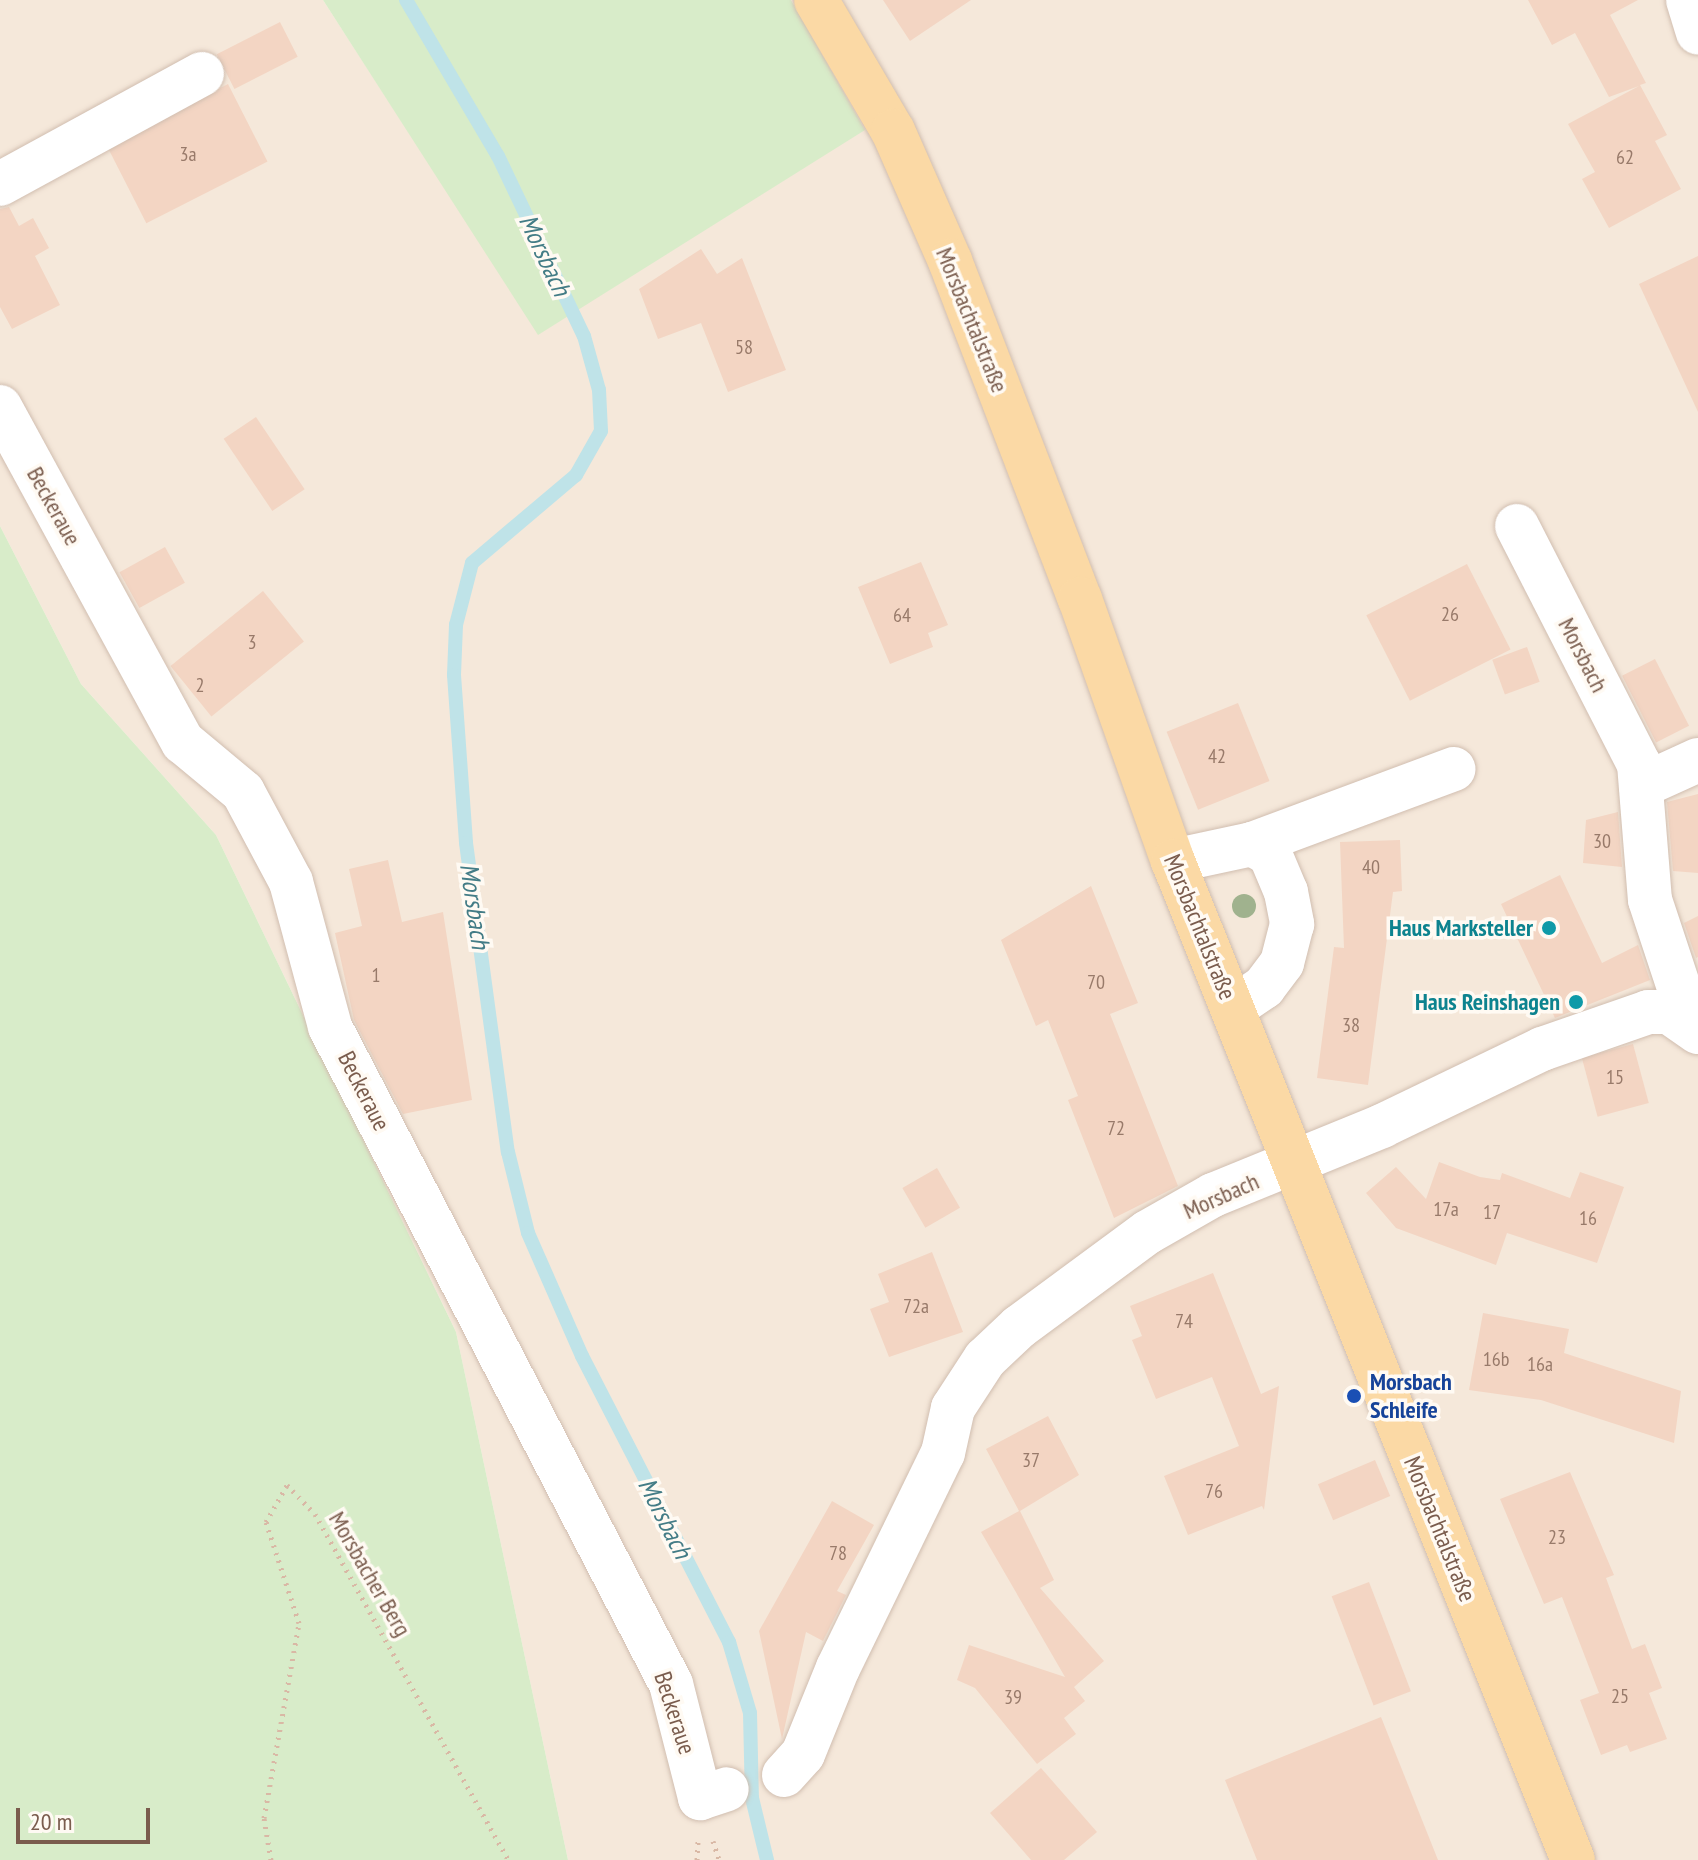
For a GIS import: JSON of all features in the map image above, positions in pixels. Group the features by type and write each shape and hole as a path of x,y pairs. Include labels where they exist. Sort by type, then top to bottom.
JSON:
{"main road":[{"name":"Morsbachtalstraße","path":"816,0 893,131 950,261 1080,599 1173,861 1297,1164 1573,1860"}],"street":[{"path":"1688,0 1698,32"},
{"path":"0,184 202,74"},
{"name":"Beckeraue","path":"0,407 183,742 243,792 291,882 330,1027 671,1684 713,1794"},
{"name":"Morsbach","path":"1517,526 1639,764 1650,900 1695,1029"},
{"path":"1641,786 1698,760"},
{"path":"1173,861 1252,844 1454,769"},
{"path":"1233,1008 1264,987 1282,963 1292,924 1286,892 1270,854 1252,844"},
{"name":"Morsbach","path":"784,1775 803,1754 838,1668 943,1453 953,1408 985,1359 1019,1327 1148,1232 1213,1195 1297,1164 1531,1053 1633,1016 1669,1012 1695,1029"}],"path":[{"name":"Morsbacher Berg","path":"271,1860 264,1818 299,1623 266,1522 287,1485 315,1514 508,1860"}],"shaded area":[{"path":"0,0 323,0 539,334 808,27 791,0 1698,0 1698,1860 568,1860 456,1332 216,835 81,684 0,526"}],"green space":[{"path":"323,0 791,0 865,130 538,335"},
{"path":"0,526 81,684 216,835 456,1332 568,1860 0,1860"}],"building":[{"path":"883,0 971,0 910,41"},
{"path":"1528,0 1638,0 1610,15 1646,83 1640,85 1667,135 1655,141 1681,189 1609,228 1582,179 1595,172 1568,124 1639,86 1609,97 1575,33 1552,45"},
{"path":"280,22 298,57 234,89 217,54"},
{"path":"228,84 267,162 146,223 107,146"},
{"path":"9,207 19,226 33,218 49,248 35,256 60,305 12,329 0,307 0,209"},
{"path":"701,249 717,274 742,258 786,370 728,392 701,323 658,339 639,289"},
{"path":"1698,256 1698,412 1639,284"},
{"path":"256,417 305,489 272,511 224,439"},
{"path":"165,547 185,583 139,608 120,572"},
{"path":"921,562 948,625 928,633 933,647 890,664 858,587"},
{"path":"1467,564 1511,650 1410,701 1366,615"},
{"path":"263,591 304,642 211,716 171,666"},
{"path":"1527,647 1540,682 1505,694 1492,660"},
{"path":"1655,659 1689,726 1656,743 1622,676"},
{"path":"1238,703 1269,781 1198,810 1167,732"},
{"path":"1698,794 1698,873 1673,871 1667,802"},
{"path":"1618,812 1622,867 1583,863 1586,820"},
{"path":"1400,840 1402,891 1393,892 1368,1085 1317,1078 1334,947 1344,948 1340,842"},
{"path":"388,860 402,922 443,912 472,1100 403,1114 354,1020 335,933 362,926 349,869"},
{"path":"1560,875 1602,963 1638,945 1650,980 1555,1018 1501,904"},
{"path":"1091,886 1138,1003 1110,1014 1178,1186 1114,1218 1068,1100 1078,1096 1048,1020 1036,1026 1001,940"},
{"path":"1698,916 1698,957 1696,958 1684,923"},
{"path":"1633,1044 1649,1103 1598,1117 1582,1058"},
{"path":"1439,1162 1480,1177 1500,1180 1502,1173 1570,1198 1580,1172 1624,1187 1597,1263 1507,1233 1496,1265 1396,1228 1366,1193 1396,1167 1426,1199"},
{"path":"937,1168 960,1208 925,1228 902,1188"},
{"path":"932,1252 963,1332 889,1357 870,1309 889,1302 878,1274"},
{"path":"1213,1273 1261,1394 1279,1386 1264,1510 1262,1506 1188,1535 1164,1476 1239,1446 1212,1377 1156,1399 1132,1340 1142,1336 1130,1306"},
{"path":"1483,1313 1569,1329 1564,1353 1681,1391 1674,1443 1541,1400 1469,1390"},
{"path":"1048,1416 1079,1475 1020,1511 1054,1580 1040,1588 1104,1661 1074,1687 1085,1701 1064,1718 1076,1734 1037,1764 975,1688 957,1680 969,1645 1065,1677 981,1532 1019,1511 986,1449"},
{"path":"1375,1460 1390,1496 1333,1520 1318,1484"},
{"path":"1570,1472 1614,1575 1606,1578 1632,1649 1645,1644 1662,1688 1649,1693 1667,1739 1630,1752 1627,1745 1601,1755 1580,1700 1599,1693 1562,1597 1544,1604 1500,1499"},
{"path":"832,1501 874,1525 837,1591 846,1595 823,1641 806,1632 782,1739 759,1631"},
{"path":"1369,1582 1411,1691 1374,1706 1332,1596"},
{"path":"1381,1717 1438,1860 1257,1860 1225,1780"},
{"path":"1041,1768 1097,1832 1064,1860 1031,1860 990,1813"}],"waterway":[{"name":"Morsbach","path":"406,0 498,156 584,336 599,390 601,431 576,475 472,563 456,625 454,675 466,843 508,1152 528,1233 582,1356 729,1642 750,1713 752,1798 767,1860"}],"place":[{"name":"Haus Marksteller","path":"1549,928"},
{"name":"Haus Reinshagen","path":"1576,1002"},
{"name":"Morsbach Schleife","path":"1354,1396"}]}
